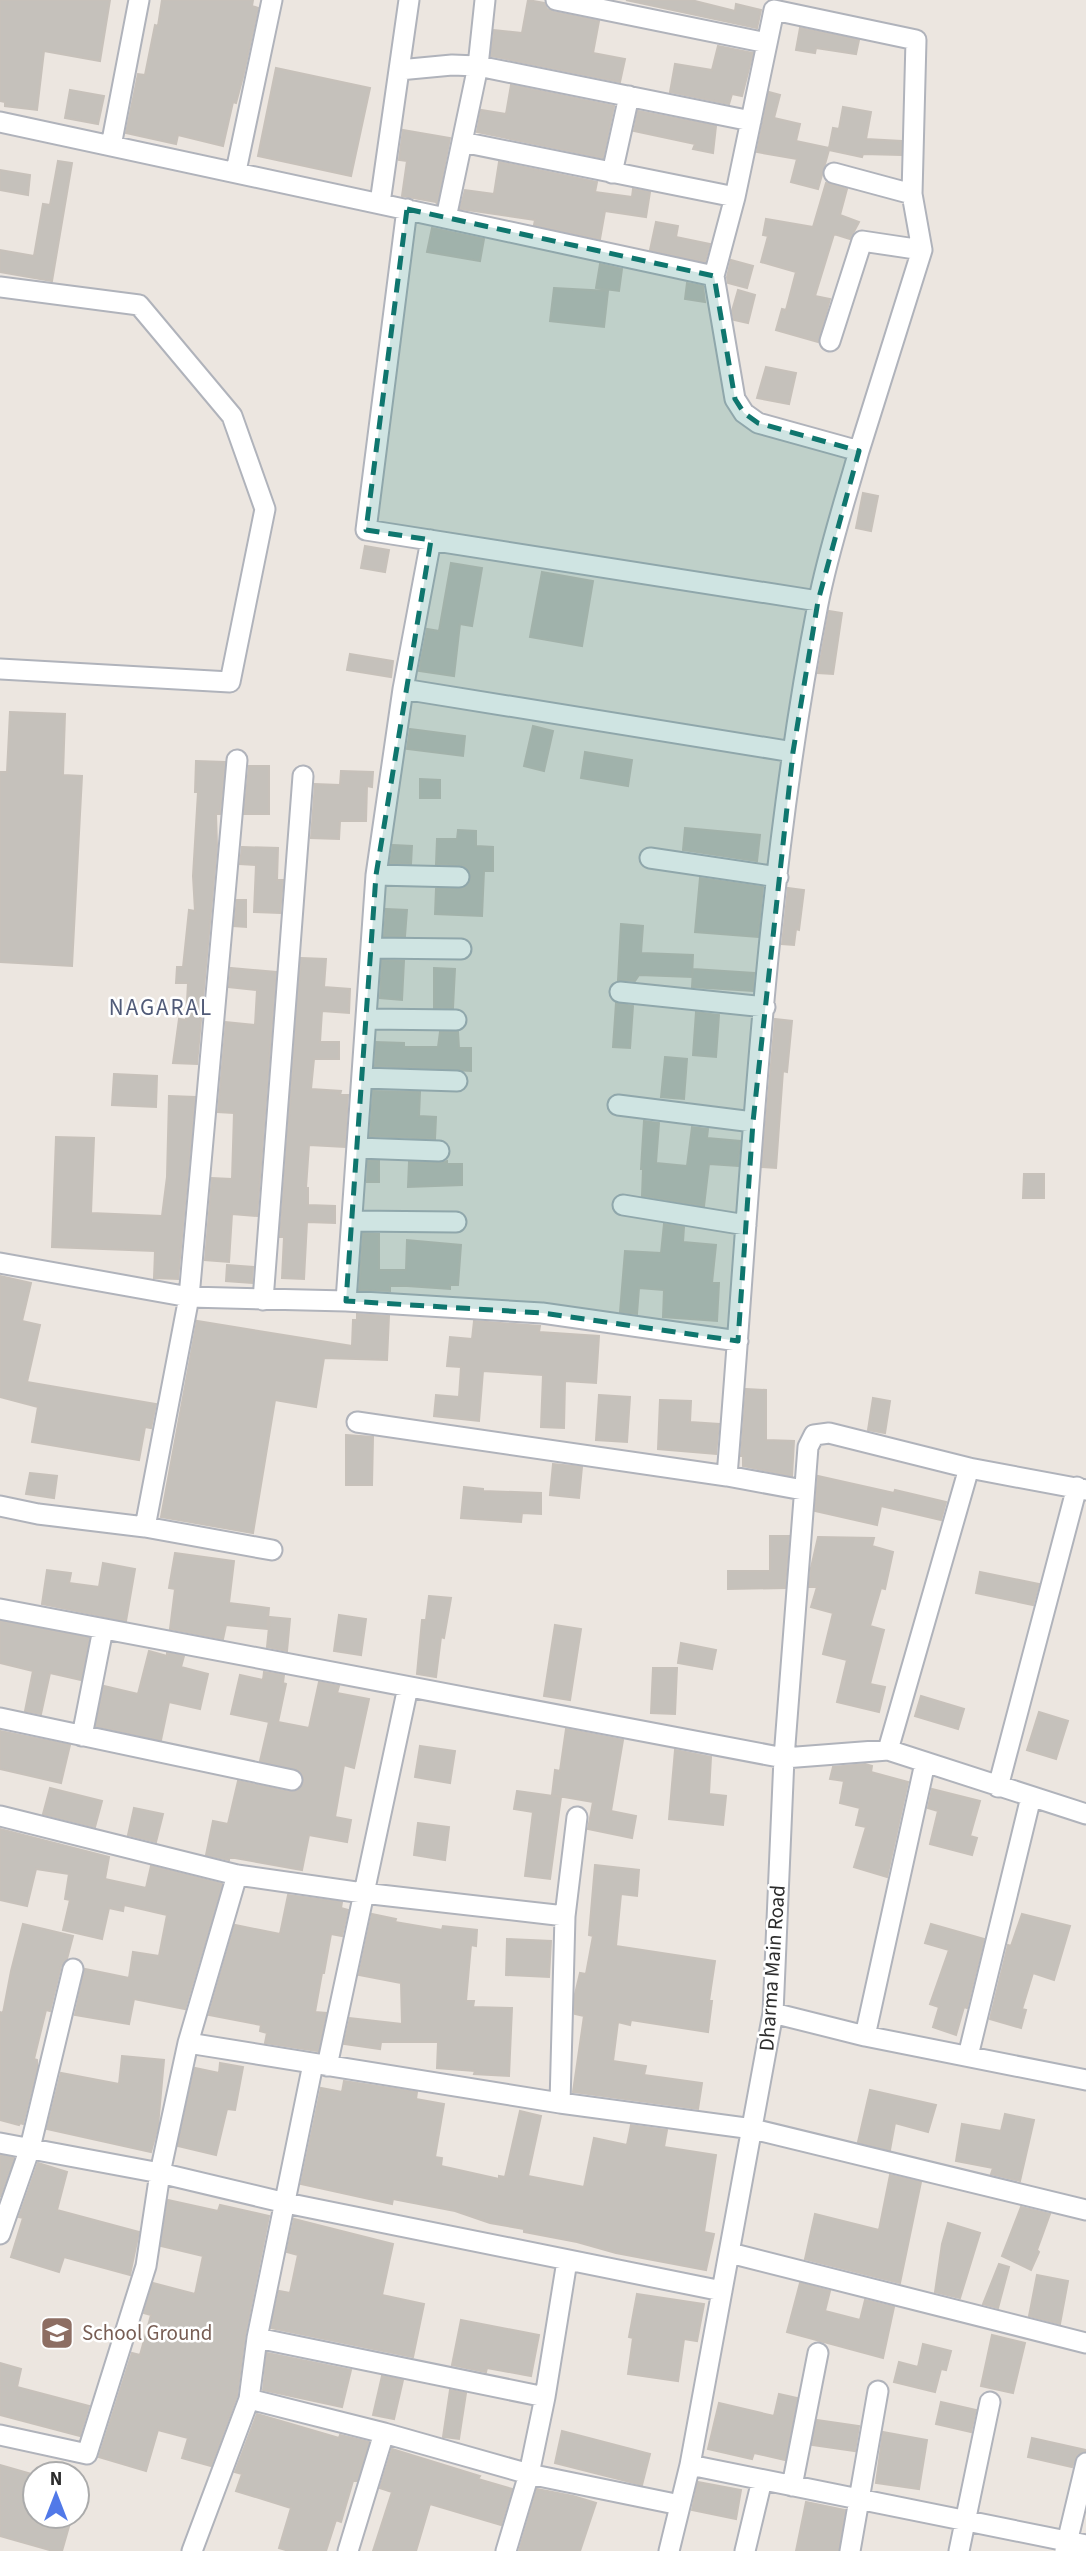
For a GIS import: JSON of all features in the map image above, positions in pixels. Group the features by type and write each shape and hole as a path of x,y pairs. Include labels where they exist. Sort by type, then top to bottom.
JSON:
{"street":[{"path":"111,146 139,0"},
{"path":"236,171 272,0"},
{"path":"380,203 409,0"},
{"path":"446,218 478,66 485,0"},
{"path":"556,0 767,43"},
{"path":"727,1476 753,1122 793,752 818,601 859,451 922,250 912,194 916,40 774,10 735,197 714,276 735,399 744,413 758,424 859,451"},
{"path":"399,70 452,65 478,66 751,121"},
{"path":"612,173 629,96"},
{"path":"0,122 714,276"},
{"path":"462,142 735,197"},
{"path":"834,173 912,194"},
{"path":"407,209 366,530 818,601"},
{"path":"830,341 862,241 922,250"},
{"path":"0,287 139,306 232,416 265,509 230,682 0,668"},
{"path":"346,1301 368,1019 376,875 403,689 431,540"},
{"path":"403,689 793,752"},
{"path":"145,1527 189,1297 237,760"},
{"path":"263,1300 303,776"},
{"path":"650,858 778,877"},
{"path":"376,875 459,877"},
{"path":"372,947 461,949"},
{"path":"620,992 765,1007"},
{"path":"368,1019 456,1020"},
{"path":"363,1078 457,1081"},
{"path":"618,1104 753,1122"},
{"path":"358,1148 439,1151"},
{"path":"623,1205 746,1225"},
{"path":"352,1221 456,1222"},
{"path":"0,1263 189,1297 346,1301 542,1313 738,1341"},
{"path":"357,1422 727,1476 803,1490"},
{"name":"Dharma Main Road","path":"669,2551 690,2465 773,2013 784,1758 803,1490 810,1440 814,1435 829,1433 969,1468"},
{"path":"888,1750 969,1468 1081,1488 998,1787"},
{"path":"0,1506 38,1514 145,1527 272,1550"},
{"path":"0,1609 784,1758 888,1750 1086,1814"},
{"path":"82,1736 103,1629"},
{"path":"192,2551 249,2399 257,2338 286,2203 363,1893 408,1687"},
{"path":"0,1718 292,1780"},
{"path":"865,2036 925,1763"},
{"path":"968,2056 1031,1797"},
{"path":"0,1816 237,1875 363,1893 565,1916"},
{"path":"560,2103 565,1916 577,1817"},
{"path":"0,2435 88,2454 146,2266 160,2173 188,2043 237,1875"},
{"path":"0,2234 30,2148 73,1969"},
{"path":"773,2013 865,2036 1086,2080"},
{"path":"188,2043 560,2103 753,2129 1086,2210"},
{"path":"0,2143 160,2173 286,2203 722,2291"},
{"path":"730,2253 1086,2343"},
{"path":"506,2551 529,2474 545,2397 567,2261"},
{"path":"257,2338 545,2397"},
{"path":"792,2486 818,2353"},
{"path":"850,2551 878,2392"},
{"path":"249,2399 529,2474 680,2505"},
{"path":"959,2551 990,2402"},
{"path":"348,2551 384,2433"},
{"path":"690,2465 966,2519 1073,2546 1086,2463"},
{"path":"745,2551 762,2480"}],"highlighted area":[{"path":"407,209 714,276 735,399 744,413 758,423 859,451 818,601 793,752 753,1122 738,1341 542,1313 346,1301 376,875 431,540 366,530"}],"building":[{"path":"0,0 110,0 100,61 44,51 37,110 5,106 5,102 0,101"},
{"path":"162,0 253,0 252,6 258,8 243,77 236,103 233,102 223,146 178,135 176,144 126,133 138,74 145,75"},
{"path":"528,0 544,3 547,9 554,12 599,21 593,53 625,59 620,82 491,56 494,30 522,33"},
{"path":"626,0 691,0 735,11 736,4 761,10 757,28"},
{"path":"800,28 859,40 856,54 816,48 815,53 796,50"},
{"path":"718,46 753,53 742,96 732,94 729,104 670,92 675,64 712,70"},
{"path":"276,68 370,88 351,176 258,156"},
{"path":"511,85 614,106 603,158 477,132 481,110 506,114"},
{"path":"70,90 104,96 98,124 65,118"},
{"path":"769,92 780,95 774,118 800,124 796,141 829,148 833,128 839,129 843,107 871,112 866,139 901,141 901,155 863,154 862,157 829,150 818,189 791,182 797,159 757,152"},
{"path":"638,111 716,126 713,153 693,149 695,144 634,131"},
{"path":"403,130 450,138 437,204 402,196 407,161 399,160"},
{"path":"58,161 72,163 52,281 0,272 0,250 34,256 43,204 50,205"},
{"path":"499,162 597,182 595,192 632,197 633,189 650,192 646,217 605,211 600,239 534,225 535,220 460,209 465,190 494,194"},
{"path":"0,170 30,175 28,195 0,190"},
{"path":"826,183 847,189 840,215 859,222 850,239 834,234 815,296 830,299 818,342 776,330 782,309 786,310 796,272 761,262 768,236 763,235 766,219 813,227"},
{"path":"656,222 678,226 676,237 710,244 705,262 650,250"},
{"path":"432,228 484,239 480,261 427,252"},
{"path":"731,260 753,266 747,288 728,283"},
{"path":"600,264 622,269 619,291 596,288"},
{"path":"687,283 703,286 705,302 685,299"},
{"path":"554,288 608,291 604,327 550,321"},
{"path":"738,290 755,295 748,323 734,320 732,311"},
{"path":"766,367 796,373 789,404 757,398"},
{"path":"863,493 878,496 871,531 856,528"},
{"path":"365,546 389,550 385,572 361,568"},
{"path":"451,563 482,568 472,626 460,624 454,676 419,671 427,629 439,631"},
{"path":"542,572 593,581 582,646 530,637"},
{"path":"829,611 842,613 833,674 818,673"},
{"path":"350,654 393,661 391,677 347,670"},
{"path":"10,712 65,714 63,775 82,776 72,966 0,962 0,772 7,772"},
{"path":"533,726 553,731 544,771 524,766"},
{"path":"410,729 465,736 463,756 407,749"},
{"path":"585,752 632,760 628,786 581,778"},
{"path":"196,761 225,762 220,814 216,814 217,846 197,1064 173,1063 179,1019 186,1020 188,983 176,983 177,967 183,967 189,910 195,911 193,876 198,792 195,792"},
{"path":"249,766 269,766 269,814 244,814"},
{"path":"341,771 373,772 372,787 367,786 366,821 340,821 339,839 311,838 315,784 340,785"},
{"path":"420,779 440,780 440,798 420,798"},
{"path":"685,828 760,835 757,861 683,850"},
{"path":"458,830 476,831 476,846 493,847 493,871 484,871 482,916 435,914 436,889 464,888 471,878 465,866 436,864 437,839 457,839"},
{"path":"393,845 412,846 411,864 390,863"},
{"path":"242,847 278,848 277,880 283,880 280,913 254,912 256,865 240,864"},
{"path":"700,878 763,887 758,937 695,932"},
{"path":"788,888 804,890 799,930 796,929 794,945 782,944"},
{"path":"237,900 246,900 246,927 234,926"},
{"path":"386,909 407,910 405,936 384,936"},
{"path":"621,924 643,926 641,953 693,955 692,977 639,975 635,981 618,980"},
{"path":"301,958 326,959 324,987 350,989 349,1013 322,1011 320,1042 339,1042 339,1059 314,1059 311,1089 341,1091 340,1095 348,1095 345,1147 309,1145 306,1188 308,1205 335,1206 335,1223 307,1222 304,1279 282,1278 284,1237 280,1237"},
{"path":"382,960 404,961 402,1000 380,998"},
{"path":"231,968 276,972 257,1216 232,1214 229,1262 205,1260 212,1178 232,1179 234,1113 218,1112 226,1022 255,1025 257,990 229,987"},
{"path":"434,968 455,969 453,1008 434,1008"},
{"path":"693,969 754,973 753,991 692,987"},
{"path":"616,1003 633,1006 630,1048 613,1047"},
{"path":"696,1012 719,1015 716,1057 693,1055"},
{"path":"775,1019 792,1021 787,1072 783,1071 776,1168 762,1167"},
{"path":"440,1032 458,1032 459,1048 471,1048 471,1071 375,1066 376,1042 404,1043 404,1047 438,1047"},
{"path":"665,1057 687,1059 684,1099 661,1097"},
{"path":"114,1074 157,1076 156,1107 112,1105"},
{"path":"373,1091 420,1092 419,1116 436,1117 435,1139 370,1136"},
{"path":"169,1096 195,1097 178,1279 154,1278 155,1251 52,1247 56,1137 94,1138 91,1213 162,1216 167,1177"},
{"path":"644,1121 659,1123 656,1163 687,1166 692,1127 708,1129 707,1138 740,1141 738,1166 709,1164 704,1206 642,1196"},
{"path":"368,1161 379,1161 379,1182 367,1182"},
{"path":"447,1161 447,1164 462,1164 462,1185 408,1187 409,1162"},
{"path":"1024,1174 1044,1174 1044,1198 1023,1198"},
{"path":"664,1224 684,1227 683,1242 716,1245 712,1283 719,1283 717,1321 663,1317 664,1290 639,1288 637,1314 620,1312 625,1251 661,1253"},
{"path":"363,1233 379,1234 379,1270 406,1270 407,1240 461,1245 458,1285 450,1285 450,1289 390,1286 390,1291 359,1290"},
{"path":"227,1265 253,1267 252,1283 226,1281"},
{"path":"0,1276 31,1283 22,1321 40,1325 27,1382 156,1404 151,1428 145,1427 139,1460 32,1442 38,1407 0,1397"},
{"path":"357,1314 389,1316 387,1360 324,1358 316,1407 275,1400 253,1533 161,1517 197,1321 352,1346 353,1320 357,1320"},
{"path":"474,1321 540,1326 539,1332 599,1336 596,1383 565,1381 564,1428 541,1427 543,1375 483,1371 479,1421 434,1416 436,1395 459,1397 461,1367 447,1366 450,1337 472,1339"},
{"path":"746,1389 766,1390 766,1440 794,1441 792,1476 743,1466 741,1456"},
{"path":"599,1395 630,1397 627,1442 596,1440"},
{"path":"873,1398 890,1401 885,1433 868,1430"},
{"path":"660,1400 691,1401 690,1422 719,1424 716,1454 658,1449"},
{"path":"346,1435 373,1437 372,1485 346,1485"},
{"path":"553,1464 582,1467 579,1498 550,1495"},
{"path":"30,1473 57,1476 54,1498 26,1494"},
{"path":"818,1476 946,1502 941,1520 881,1506 877,1525 815,1511"},
{"path":"464,1487 483,1491 541,1493 541,1514 522,1513 521,1522 461,1518"},
{"path":"770,1536 789,1536 785,1588 728,1589 728,1571 770,1571"},
{"path":"818,1537 874,1538 872,1546 893,1552 885,1589 881,1588 870,1626 884,1630 870,1684 885,1687 879,1712 837,1702 847,1660 823,1654 833,1613 811,1607 817,1587 809,1587"},
{"path":"175,1553 234,1561 229,1603 269,1608 267,1629 226,1625 223,1639 170,1629 175,1589 169,1588"},
{"path":"103,1563 135,1569 126,1621 42,1604 47,1570 71,1573 69,1583 99,1587"},
{"path":"980,1572 1039,1584 1033,1605 976,1593"},
{"path":"429,1596 451,1598 444,1638 441,1637 436,1677 417,1674 422,1620 426,1620"},
{"path":"339,1615 366,1619 361,1655 334,1651"},
{"path":"270,1617 290,1619 287,1651 267,1647"},
{"path":"0,1621 89,1638 81,1680 50,1673 41,1714 25,1711 33,1671 0,1663"},
{"path":"555,1625 581,1629 570,1700 544,1696"},
{"path":"681,1643 716,1650 712,1669 678,1663"},
{"path":"149,1651 167,1656 167,1653 184,1656 181,1667 208,1674 200,1709 169,1702 161,1740 96,1726 104,1686 138,1694"},
{"path":"653,1668 677,1668 675,1714 651,1713"},
{"path":"264,1672 284,1675 283,1683 286,1684 278,1722 309,1728 319,1682 339,1686 337,1693 369,1699 354,1768 344,1765 335,1817 351,1820 347,1842 309,1835 302,1870 206,1855 213,1821 228,1824 238,1781 290,1792 296,1791 304,1783 300,1771 260,1761 269,1722 231,1714 240,1675 263,1680"},
{"path":"921,1696 964,1709 958,1729 915,1716"},
{"path":"1039,1712 1068,1721 1056,1759 1027,1750"},
{"path":"566,1729 623,1740 611,1811 636,1816 632,1838 588,1829 593,1802 552,1795 555,1770 560,1771"},
{"path":"0,1731 70,1745 61,1783 0,1769"},
{"path":"420,1746 455,1751 450,1783 415,1777"},
{"path":"675,1750 711,1757 709,1794 726,1796 723,1825 669,1819"},
{"path":"865,1764 872,1766 871,1772 908,1782 887,1877 854,1867 866,1827 856,1825 860,1808 840,1803 844,1781 830,1779 833,1767"},
{"path":"50,1788 102,1801 95,1827 43,1814"},
{"path":"932,1789 980,1801 970,1836 977,1838 972,1855 930,1844 938,1811 928,1808"},
{"path":"517,1791 561,1797 550,1879 525,1876 533,1812 514,1809"},
{"path":"134,1808 163,1814 156,1842 128,1835"},
{"path":"418,1823 449,1827 445,1860 414,1855"},
{"path":"0,1829 109,1857 105,1879 146,1888 151,1866 222,1884 185,2009 134,1999 129,2024 75,2015 85,1969 129,1978 133,1952 159,1956 167,1915 124,1905 123,1911 109,1908 102,1939 63,1930 70,1900 65,1899 69,1874 36,1869 27,1906 0,1900"},
{"path":"595,1865 639,1870 637,1896 621,1894 616,1946 715,1961 708,2032 631,2020 630,2025 618,2022 613,2061 646,2066 644,2075 702,2083 698,2109 573,2092 584,2016 575,2014 575,1994 580,1973 586,1974 593,1936 589,1935"},
{"path":"288,1895 342,1902 341,1908 348,1910 342,1936 331,1934 322,1973 315,2012 326,2013 318,2051 265,2043 267,2033 260,2031 261,2025 209,2015 235,1925 280,1934"},
{"path":"372,1914 396,1919 395,1922 442,1930 443,1926 477,1930 476,1946 471,1945 466,2001 474,2001 473,2007 512,2008 509,2076 437,2068 438,2042 381,2042 380,2049 344,2044 350,2018 402,2024 401,1983 359,1975"},
{"path":"1022,1914 1070,1926 1054,1980 1033,1973 1022,2009 1026,2010 1021,2028 990,2019 1008,1945 1011,1946"},
{"path":"23,1924 73,1936 67,1959 61,1966 50,2011 46,2010 34,2059 37,2060 37,2068 23,2124 19,2125 0,2120 0,2012 3,2013"},
{"path":"931,1924 984,1939 967,2008 964,2007 956,2035 933,2027 939,2007 930,2004 949,1950 925,1943"},
{"path":"507,1939 551,1941 549,1977 506,1975"},
{"path":"122,2056 164,2060 158,2126 151,2152 47,2129 61,2073 119,2084"},
{"path":"220,2063 243,2067 235,2110 227,2109 216,2155 178,2146 195,2068 219,2073"},
{"path":"344,2081 417,2092 416,2099 444,2104 435,2157 442,2158 441,2166 499,2179 499,2176 505,2177 520,2111 541,2116 528,2176 584,2187 594,2138 627,2145 631,2125 667,2130 664,2147 716,2155 704,2232 714,2234 706,2270 524,2232 524,2229 490,2223 455,2211 393,2199 392,2204 301,2184 321,2088 342,2092"},
{"path":"870,2090 936,2105 928,2132 895,2123 890,2150 858,2142"},
{"path":"1005,2114 1034,2120 1020,2181 991,2174 993,2168 956,2161 962,2124 1001,2131"},
{"path":"0,2155 14,2158 0,2197"},
{"path":"38,2163 67,2172 57,2210 139,2232 130,2275 64,2257 59,2272 11,2257 23,2218 19,2217"},
{"path":"890,2175 921,2182 900,2283 805,2259 815,2214 879,2230"},
{"path":"168,2200 218,2211 220,2205 269,2216 245,2336 237,2396 211,2466 182,2458 188,2438 158,2430 146,2471 99,2457 132,2353 140,2355 151,2315 144,2313 153,2283 195,2294 203,2256 161,2246"},
{"path":"1021,2207 1050,2214 1031,2270 1002,2256"},
{"path":"294,2219 393,2244 382,2295 424,2304 413,2357 271,2328 279,2291 290,2293 298,2255 287,2252"},
{"path":"948,2223 980,2233 960,2298 935,2292"},
{"path":"999,2264 1009,2267 998,2308 983,2304"},
{"path":"1037,2275 1068,2281 1060,2324 1029,2316"},
{"path":"800,2283 830,2291 825,2311 860,2320 865,2300 894,2307 883,2358 787,2332"},
{"path":"637,2294 704,2304 697,2341 684,2339 678,2381 628,2374 633,2338 629,2337"},
{"path":"461,2320 539,2335 531,2376 487,2368 486,2372 452,2365"},
{"path":"992,2335 1025,2343 1013,2393 981,2386"},
{"path":"923,2344 951,2351 946,2370 941,2369 935,2392 894,2382 899,2362 918,2367"},
{"path":"267,2353 351,2370 342,2407 263,2390"},
{"path":"0,2363 21,2369 17,2387 89,2406 80,2436 0,2415"},
{"path":"382,2376 403,2380 394,2419 373,2415"},
{"path":"450,2390 466,2393 459,2439 443,2437"},
{"path":"779,2394 797,2398 785,2460 754,2453 752,2459 708,2449 719,2403 774,2416"},
{"path":"941,2402 976,2410 971,2432 936,2424"},
{"path":"257,2414 339,2438 340,2435 369,2442 357,2481 353,2481 341,2522 336,2520 326,2551 289,2551 279,2548 291,2508 236,2491 242,2474 235,2472"},
{"path":"817,2420 859,2426 855,2451 812,2445"},
{"path":"562,2431 650,2454 642,2485 555,2463"},
{"path":"883,2432 927,2440 919,2489 876,2483"},
{"path":"1032,2438 1086,2451 1077,2455 1072,2467 1028,2457"},
{"path":"392,2449 480,2476 478,2479 512,2489 501,2525 430,2504 416,2551 373,2551 392,2492 380,2488"},
{"path":"0,2465 21,2471 21,2530 68,2530 62,2551 53,2551 0,2536"},
{"path":"698,2482 741,2490 736,2519 692,2510"},
{"path":"537,2489 596,2503 580,2551 519,2551"},
{"path":"806,2502 845,2510 838,2551 796,2551"}],"place":[{"name":"School Ground","path":"57,2333"}],"district":[{"name":"NAGARAL","path":"161,1007"}]}
